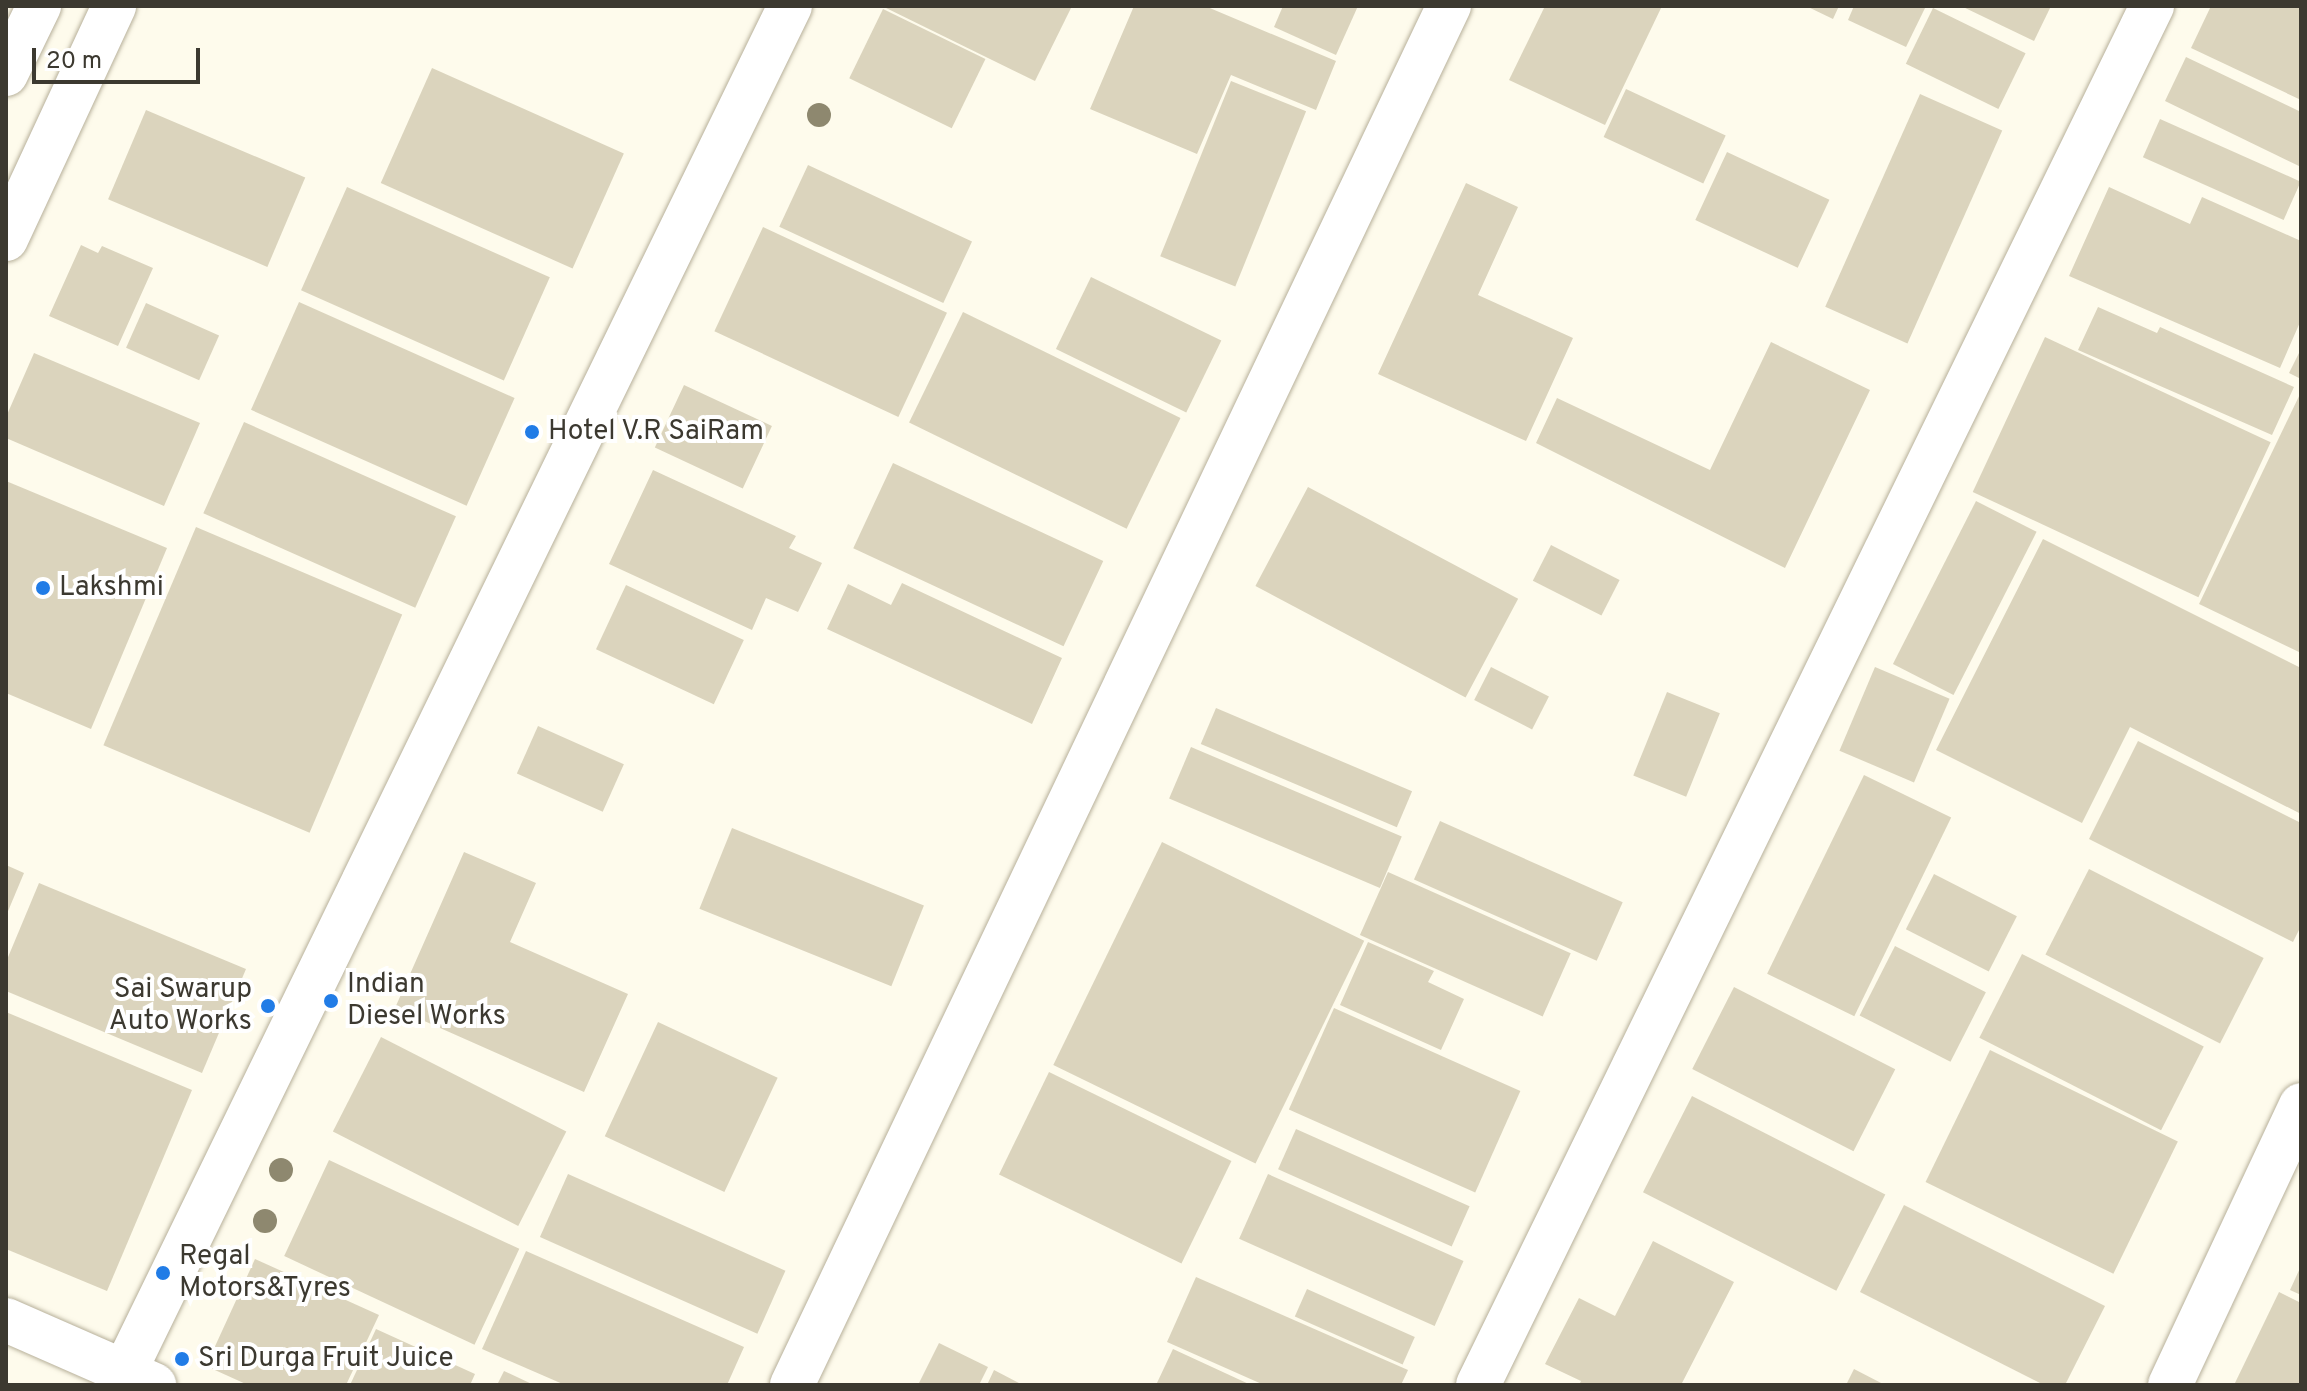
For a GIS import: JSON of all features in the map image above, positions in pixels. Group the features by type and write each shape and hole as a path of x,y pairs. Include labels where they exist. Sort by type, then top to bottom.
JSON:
{"street":[{"path":"6,74 39,6"},
{"path":"6,239 114,6"},
{"path":"6,1320 132,1380 790,6"},
{"path":"792,1385 1449,6"},
{"path":"1478,1385 2152,6"},
{"path":"2170,1385 2301,1105"}],"building":[{"path":"882,6 1072,6 1035,81"},
{"path":"1134,6 1205,6 1336,61 1316,110 1231,75 1197,154 1090,109"},
{"path":"1283,6 1358,6 1336,55 1274,27"},
{"path":"1545,6 1662,6 1605,125 1509,80"},
{"path":"1806,6 1839,6 1833,19"},
{"path":"1854,6 1926,6 1906,47 1848,20"},
{"path":"1961,6 2051,6 2034,41"},
{"path":"2211,6 2301,6 2301,100 2191,48"},
{"path":"1933,8 2026,53 1998,109 1906,64"},
{"path":"883,9 985,59 952,128 849,78"},
{"path":"2186,57 2301,112 2301,167 2165,101"},
{"path":"432,68 624,153 573,269 381,183"},
{"path":"1231,81 1306,111 1235,287 1160,256"},
{"path":"1626,89 1726,135 1703,184 1604,137"},
{"path":"1920,94 2002,131 1907,343 1825,307"},
{"path":"146,110 305,178 267,267 108,199"},
{"path":"2160,119 2301,182 2284,220 2143,157"},
{"path":"1727,152 1829,200 1798,268 1695,220"},
{"path":"808,165 972,241 943,303 779,227"},
{"path":"1466,183 1518,207 1478,295 1573,338 1526,441 1378,374"},
{"path":"347,187 550,277 504,381 301,290"},
{"path":"2109,187 2190,224 2202,197 2301,241 2301,320 2280,368 2069,276"},
{"path":"763,227 947,313 898,417 714,331"},
{"path":"81,245 98,253 102,246 153,268 118,346 49,316"},
{"path":"1091,277 1221,341 1186,412 1056,349"},
{"path":"299,302 515,398 467,506 251,410"},
{"path":"146,303 219,336 199,380 126,348"},
{"path":"2098,307 2157,333 2160,327 2294,387 2272,435 2078,350"},
{"path":"963,312 1181,418 1127,529 909,423"},
{"path":"2045,337 2271,442 2198,597 1973,492"},
{"path":"1771,342 1870,390 1785,568 1536,443 1557,398 1710,470"},
{"path":"2301,349 2301,379 2289,373"},
{"path":"34,353 200,423 164,506 6,438 6,417"},
{"path":"684,385 772,426 743,489 655,448"},
{"path":"2301,392 2301,653 2199,604"},
{"path":"244,422 456,516 415,608 203,513"},
{"path":"893,463 1103,561 1064,646 853,548"},
{"path":"653,470 796,536 789,548 822,563 798,612 766,598 752,630 609,564"},
{"path":"6,481 167,548 91,729 6,693"},
{"path":"1308,487 1518,599 1466,698 1255,586"},
{"path":"1976,501 2037,532 1954,695 1893,664"},
{"path":"196,527 402,615 310,833 103,745"},
{"path":"2043,539 2301,668 2301,814 2130,727 2082,823 1936,750"},
{"path":"1551,545 1620,580 1601,616 1533,581"},
{"path":"902,583 1062,658 1032,724 827,629 848,584 891,605"},
{"path":"626,585 744,640 714,704 596,649"},
{"path":"1491,667 1549,697 1532,729 1474,700"},
{"path":"1875,667 1950,699 1914,782 1839,751"},
{"path":"1667,692 1720,713 1686,797 1633,775"},
{"path":"1216,708 1412,791 1397,827 1201,744"},
{"path":"538,726 624,764 603,812 517,774"},
{"path":"2138,741 2301,823 2301,926 2293,942 2089,839"},
{"path":"1191,747 1402,836 1380,888 1169,799"},
{"path":"1864,775 1951,818 1854,1016 1767,974"},
{"path":"1440,821 1623,902 1597,961 1414,879"},
{"path":"732,828 924,906 891,986 699,909"},
{"path":"1162,842 1364,941 1256,1164 1053,1065"},
{"path":"464,852 536,883 510,942 628,994 584,1092 395,1008"},
{"path":"6,865 24,873 6,916"},
{"path":"2089,869 2264,958 2220,1044 2045,955"},
{"path":"1388,872 1571,953 1543,1016 1360,935"},
{"path":"1934,874 2017,916 1989,971 1906,929"},
{"path":"39,883 246,969 202,1073 6,991 6,962"},
{"path":"1368,942 1434,971 1428,982 1464,999 1441,1050 1340,1005"},
{"path":"1895,946 1986,992 1950,1062 1860,1015"},
{"path":"2022,954 2204,1047 2161,1130 1979,1038"},
{"path":"1734,987 1895,1069 1854,1151 1692,1069"},
{"path":"1334,1008 1520,1091 1475,1192 1289,1109"},
{"path":"6,1012 192,1090 107,1291 6,1249"},
{"path":"658,1022 778,1078 724,1192 605,1136"},
{"path":"381,1037 566,1131 518,1226 333,1131"},
{"path":"1990,1050 2178,1142 2113,1274 1926,1182"},
{"path":"1049,1072 1231,1161 1181,1263 999,1174"},
{"path":"1692,1096 1885,1195 1836,1291 1643,1192"},
{"path":"1296,1129 1470,1206 1452,1246 1278,1169"},
{"path":"329,1160 519,1249 475,1345 284,1256"},
{"path":"568,1174 785,1271 757,1334 540,1237"},
{"path":"1268,1174 1463,1261 1435,1326 1239,1239"},
{"path":"1904,1205 2105,1306 2065,1385 2044,1385 1860,1292"},
{"path":"1653,1241 1734,1282 1681,1385 1579,1385 1581,1381 1545,1364 1579,1298 1615,1316"},
{"path":"526,1251 744,1347 727,1385 565,1385 482,1349"},
{"path":"255,1259 379,1315 346,1385 248,1385 206,1366"},
{"path":"2301,1266 2301,1295 2290,1290"},
{"path":"1196,1277 1408,1370 1401,1385 1264,1385 1167,1342"},
{"path":"1307,1289 1415,1337 1403,1364 1295,1316"},
{"path":"2279,1292 2301,1303 2301,1385 2234,1385"},
{"path":"376,1329 475,1374 470,1385 350,1385"},
{"path":"939,1343 988,1367 979,1385 918,1385"},
{"path":"1173,1349 1251,1385 1156,1385"},
{"path":"1854,1369 1885,1385 1846,1385"},
{"path":"994,1370 1023,1385 987,1385"},
{"path":"504,1371 534,1385 497,1385"}],"place":[{"name":"Hotel V.R SaiRam","path":"532,432"},
{"name":"Lakshmi","path":"43,588"},
{"name":"Indian Diesel Works","path":"331,1001"},
{"name":"Sai Swarup Auto Works","path":"268,1006"},
{"name":"Regal Motors&Tyres","path":"163,1273"},
{"name":"Sri Durga Fruit Juice","path":"182,1359"}]}
